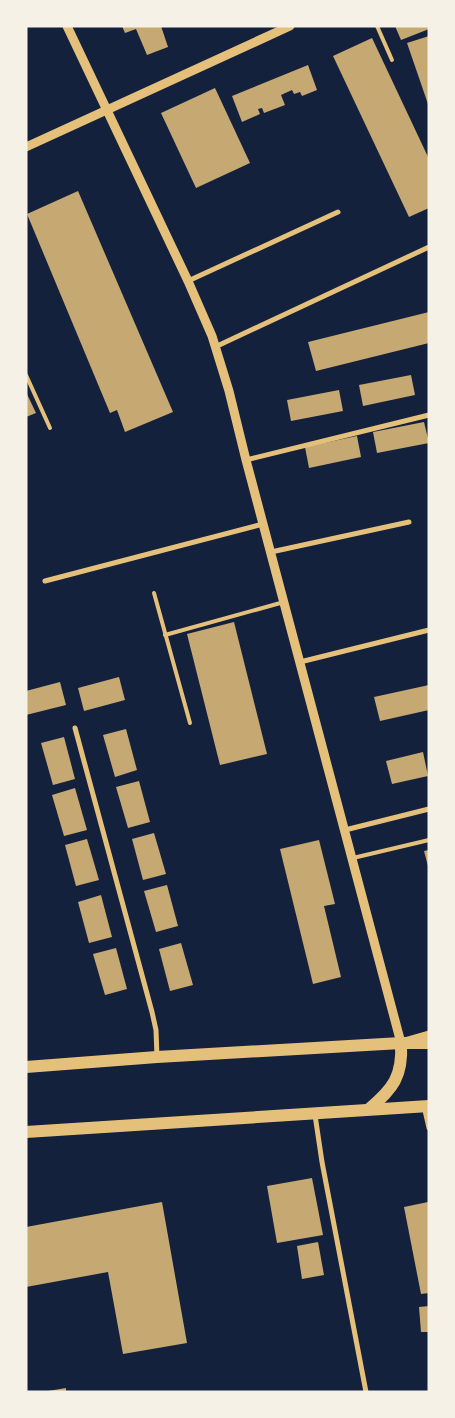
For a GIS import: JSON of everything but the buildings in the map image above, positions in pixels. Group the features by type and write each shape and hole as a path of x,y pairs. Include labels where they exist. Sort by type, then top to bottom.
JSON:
{"main road":[{"path":"369,1109 385,1096 395,1081 401,1062 401,1043"},
{"path":"26,1067 157,1057 429,1043"},
{"path":"26,1132 426,1106"}],"street":[{"path":"67,26 188,281 212,336 229,392 401,1043 429,1035"},
{"path":"26,147 290,26"},
{"path":"188,281 338,212"},
{"path":"215,347 429,247"},
{"path":"246,460 429,415"},
{"path":"271,552 410,522"},
{"path":"44,581 263,524"},
{"path":"300,662 429,630"},
{"path":"75,728 152,1012 156,1030 157,1057"},
{"path":"344,830 429,809"},
{"path":"426,1106 429,1128"},
{"path":"314,1113 366,1392"}],"lane":[{"path":"377,26 392,60"},
{"path":"26,375 50,428"},
{"path":"154,593 190,723"},
{"path":"165,635 284,602"},
{"path":"352,858 429,840"}]}
